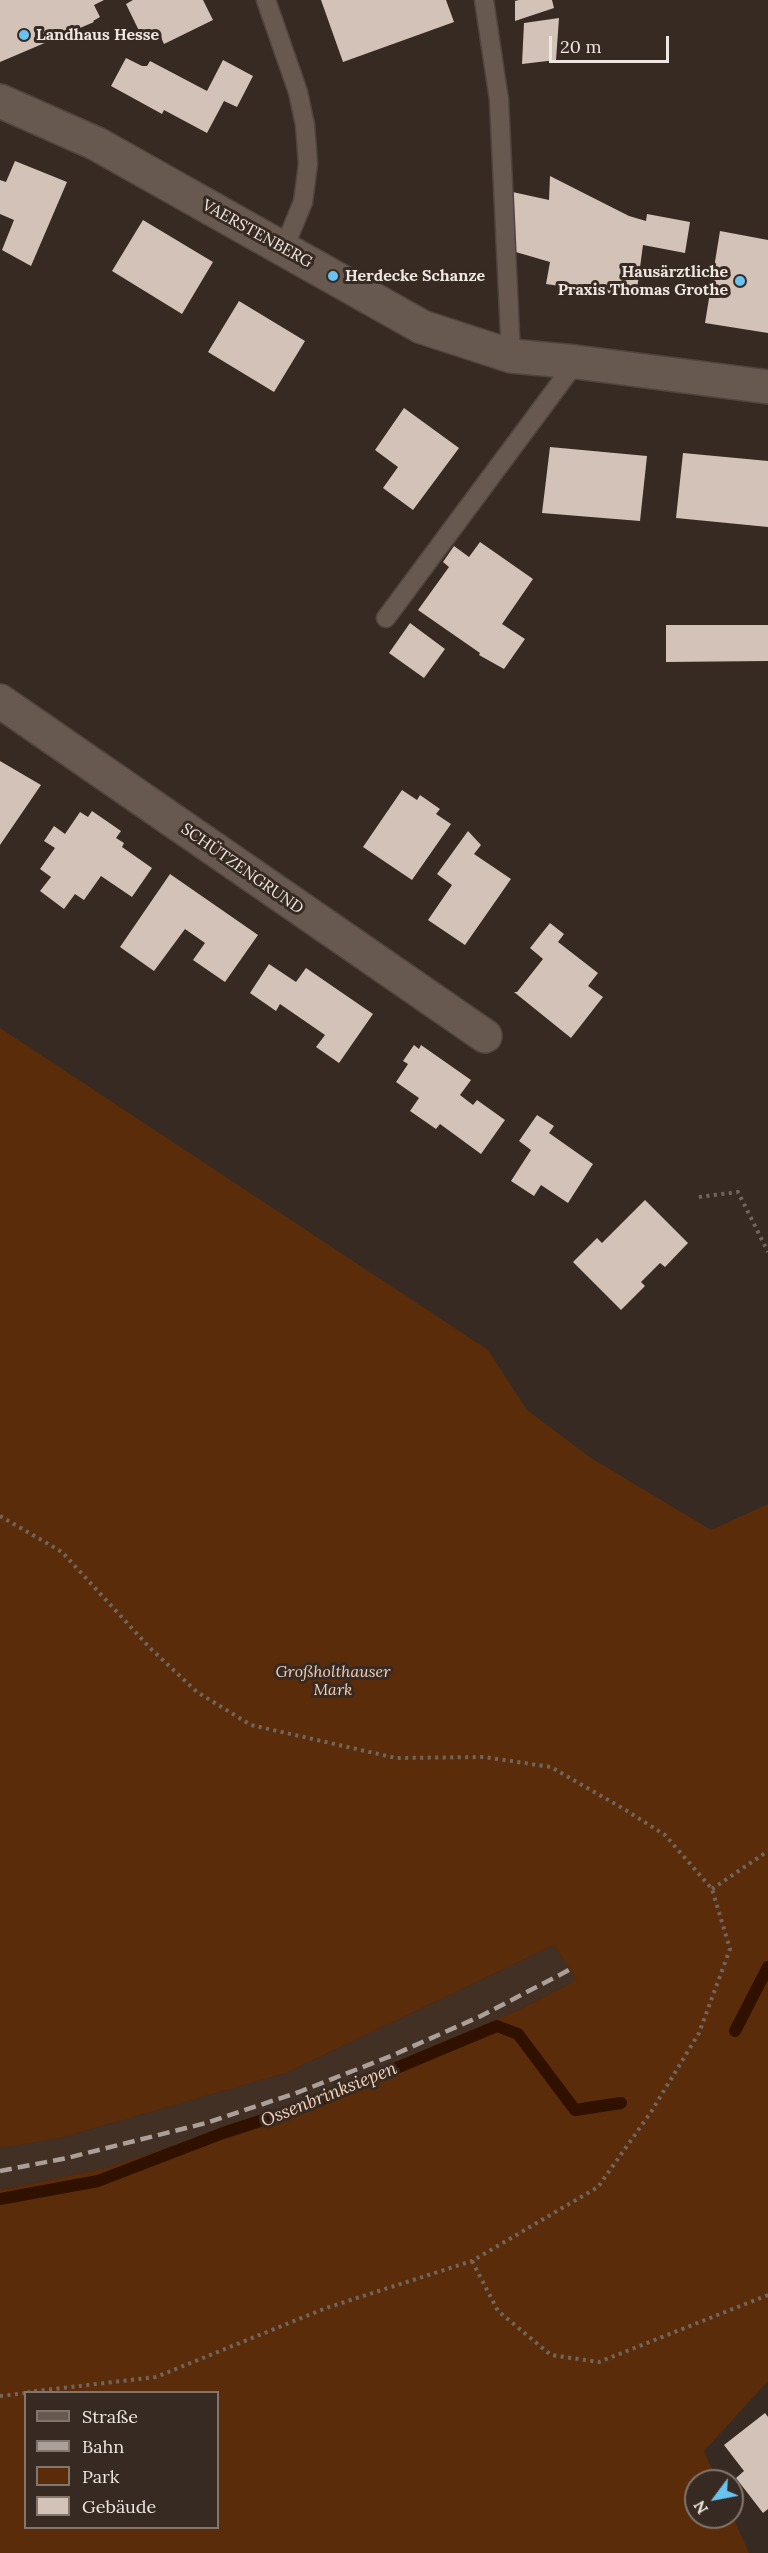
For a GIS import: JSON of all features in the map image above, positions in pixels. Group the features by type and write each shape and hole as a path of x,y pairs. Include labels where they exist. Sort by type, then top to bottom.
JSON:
{"street":[{"name":"VAERSTENBERG","path":"0,101 97,144 422,327 511,356 576,362 768,387"},
{"name":"SCHÜTZENGRUND","path":"0,701 484,1036"}],"lane":[{"path":"266,0 298,92 305,125 308,164 303,202 284,249"},
{"path":"484,0 499,100 511,356"},
{"path":"386,618 576,362"}],"path":[{"path":"699,1197 738,1192 768,1252"},
{"path":"0,1516 62,1552 150,1648 197,1692 251,1725 396,1758 484,1757 550,1767 665,1834 712,1889 730,1949 699,2033 651,2112 598,2187 472,2261 326,2308 156,2378 44,2391"},
{"path":"712,1889 768,1851"},
{"path":"472,2261 498,2311 551,2355 599,2362 768,2295"},
{"path":"0,2396 24,2393"}],"shaded area":[{"path":"554,1945 577,1980 516,2011 302,2103 106,2168 0,2190 0,2148 60,2138 286,2073"}],"green space":[{"name":"Großholthauser Mark","path":"0,1028 488,1350 527,1410 591,1458 711,1530 768,1504 768,2381 704,2451 712,2469 684,2469 684,2529 738,2529 749,2553 0,2553 0,2190 106,2168 302,2103 516,2011 577,1980 554,1945 286,2073 60,2138 0,2148"}],"building":[{"path":"0,0 104,0 94,5 100,17 94,22 0,62"},
{"path":"133,0 203,0 213,20 164,44 158,31 143,39 126,4"},
{"path":"321,0 446,0 454,22 343,62"},
{"path":"552,0 554,8 515,21 515,1"},
{"path":"559,18 556,60 522,64 524,23"},
{"path":"126,58 142,66 147,66 150,61 207,91 223,60 253,76 237,107 224,101 207,133 164,110 162,114 111,86"},
{"path":"15,161 67,182 31,266 2,250 14,220 0,214 0,180 6,182"},
{"path":"550,176 629,216 646,221 647,214 690,222 685,253 643,245 636,297 546,284 550,262 509,250 508,191 549,200"},
{"path":"143,220 213,262 182,314 112,271"},
{"name":"Hausärztliche Praxis Thomas Grothe","path":"720,231 768,240 768,333 705,323"},
{"path":"239,301 305,341 274,392 208,352"},
{"path":"404,408 459,448 413,510 383,488 398,467 375,450"},
{"path":"550,447 647,456 640,521 542,513"},
{"path":"683,453 768,461 768,527 676,518"},
{"path":"480,542 533,579 502,624 525,639 504,669 479,655 480,653 418,610 449,567 443,562 454,546 469,557"},
{"path":"410,623 445,649 424,678 389,653"},
{"path":"666,625 768,625 768,661 666,662"},
{"path":"0,761 41,785 0,845"},
{"path":"402,790 417,800 420,795 440,809 436,814 451,824 412,880 363,847"},
{"path":"92,811 121,831 116,838 124,843 122,847 152,868 132,897 101,876 84,900 75,894 64,909 40,891 51,877 40,869 55,848 44,841 54,826 65,834 80,812 88,817"},
{"path":"468,831 481,845 474,854 511,879 465,945 428,920 452,885 437,874"},
{"path":"170,874 258,935 225,982 193,960 205,943 185,929 154,971 120,947"},
{"path":"550,923 564,934 558,942 598,973 588,986 603,997 571,1038 514,992 517,992 543,959 530,948"},
{"path":"269,964 296,982 306,968 373,1014 339,1063 316,1047 325,1035 280,1004 276,1011 250,993"},
{"path":"414,1045 419,1049 421,1045 471,1080 460,1095 473,1105 477,1100 505,1120 481,1154 440,1124 436,1129 410,1111 419,1098 396,1082 408,1064 403,1061"},
{"path":"537,1115 554,1126 549,1133 593,1164 568,1203 541,1185 534,1196 511,1181 531,1150 519,1141"},
{"path":"645,1200 688,1243 665,1267 660,1263 641,1282 645,1286 621,1310 573,1262 597,1238 602,1243"},
{"path":"765,2413 768,2417 768,2509 763,2513 744,2488 744,2469 724,2445"}],"waterway":[{"name":"Ossenbrinksiepen","path":"735,2031 768,1967"},
{"name":"Ossenbrinksiepen","path":"0,2199 98,2181 223,2133 303,2107 497,2026 518,2034 575,2110 621,2103"}],"railway":[{"path":"0,2171 67,2158 206,2123 299,2092 391,2056 481,2016 569,1970"}],"place":[{"name":"Landhaus Hesse","path":"24,35"},
{"name":"Herdecke Schanze","path":"333,276"},
{"name":"Hausärztliche Praxis Thomas Grothe","path":"740,281"}]}
